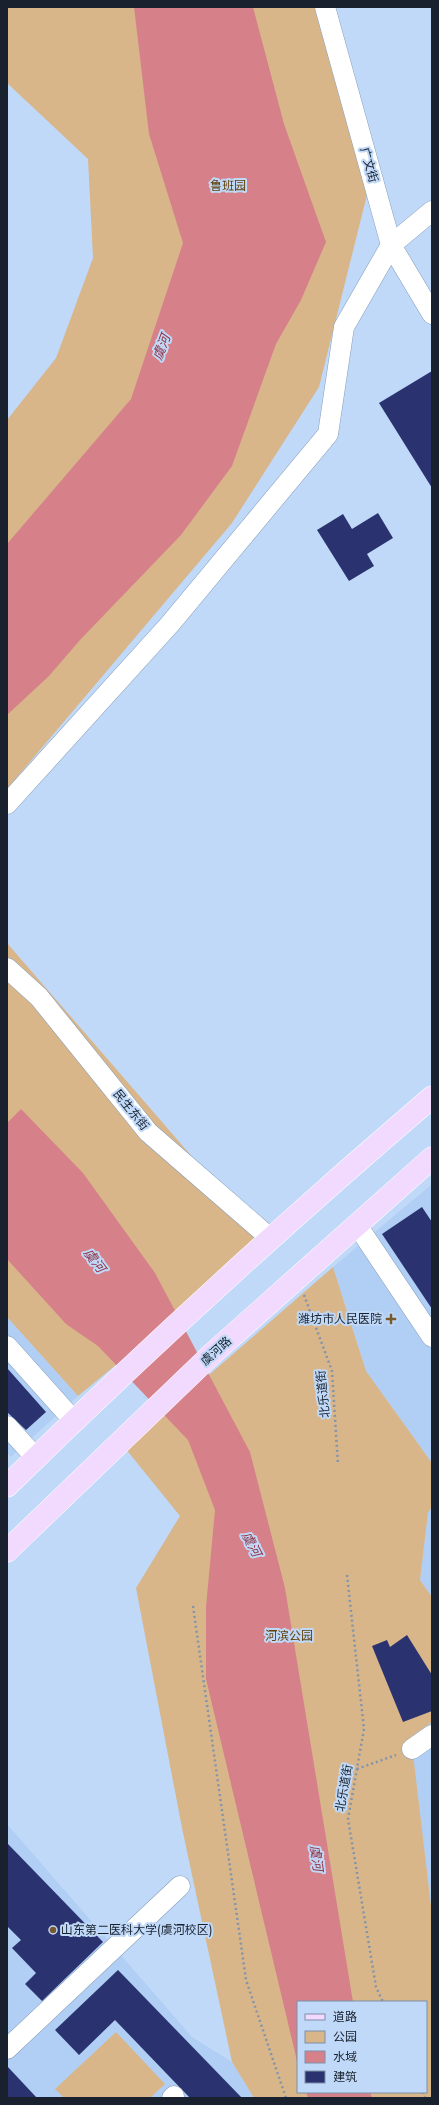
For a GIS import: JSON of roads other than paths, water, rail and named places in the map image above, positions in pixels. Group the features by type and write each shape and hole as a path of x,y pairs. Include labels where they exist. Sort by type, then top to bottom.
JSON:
{"main road":[{"path":"7,1486 101,1394 270,1238 432,1097"},
{"name":"虞河路","path":"7,1552 212,1354 432,1158"}],"street":[{"name":"广文街","path":"325,7 391,245 432,314"},
{"path":"7,804 170,624 328,434 344,327 391,245 432,211"},
{"name":"民生东街","path":"7,968 39,997 148,1132 270,1238"},
{"path":"357,1225 427,1316 432,1337"},
{"path":"7,1346 74,1421"},
{"path":"7,1426 36,1458"},
{"path":"412,1749 432,1735"},
{"path":"7,2049 180,1886"}],"water":[{"name":"虞河","path":"134,7 253,7 284,124 326,242 301,300 276,344 232,466 181,535 80,640 49,676 7,715 7,544 131,399 183,243 149,134"},
{"name":"虞河","path":"21,1109 83,1173 155,1273 250,1452 285,1588 353,2001 297,2001 297,2061 206,1679 206,1607 215,1510 188,1440 98,1346 66,1324 7,1259 7,1123"},
{"path":"306,2093 370,2093 372,2098 308,2098"}],"place":[{"name":"潍坊市人民医院","path":"391,1319"},
{"name":"山东第二医科大学(虞河校区)","path":"53,1930"}],"park label":[{"name":"鲁班园","path":"228,186"},
{"name":"河滨公园","path":"289,1636"}]}
